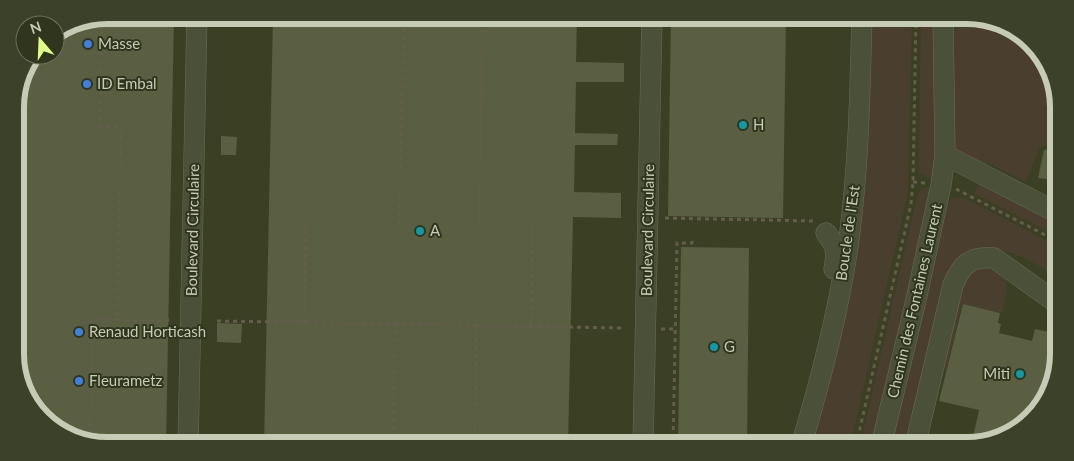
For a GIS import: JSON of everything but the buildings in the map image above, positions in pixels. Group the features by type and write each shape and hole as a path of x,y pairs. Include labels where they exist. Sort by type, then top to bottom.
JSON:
{"street":[{"name":"Boulevard Circulaire","path":"188,437 197,24"},
{"name":"Boulevard Circulaire","path":"643,437 652,24"},
{"name":"Boucle de l'Est","path":"804,437 834,324 850,233 859,142 862,24"},
{"name":"Chemin des Fontaines Laurent","path":"883,437 941,186 946,155 943,24"},
{"path":"946,155 1050,209"},
{"path":"816,394 820,335 837,254 836,248 821,227"},
{"path":"916,437 952,285 958,272 964,265 974,260 994,258 1050,298"}],"path":[{"path":"102,24 100,126 121,127 117,320"},
{"path":"399,224 404,24"},
{"path":"479,225 483,24"},
{"path":"858,437 911,204 916,24"},
{"path":"913,182 955,188 1050,237"},
{"path":"662,218 821,227"},
{"path":"692,219 692,225"},
{"path":"304,322 306,222"},
{"path":"530,326 533,226"},
{"path":"673,437 677,243 692,244 692,237"},
{"path":"90,436 93,319 170,320"},
{"path":"217,321 622,328"},
{"path":"393,437 395,324"},
{"path":"474,437 476,325"},
{"path":"656,329 675,329"}],"shaded area":[{"path":"866,24 912,24 908,192 852,437 813,437 838,329"},
{"path":"921,24 934,24 935,154 932,179 919,173"},
{"path":"958,24 984,25 1009,35 1033,56 1044,75 1050,96 1050,145 1039,147 1026,182 987,162 984,167 957,151 954,146 951,30 958,29"},
{"path":"981,180 1050,216 1050,232 974,193"},
{"path":"931,189 873,437 862,437 918,193 921,190"},
{"path":"957,197 964,198 1050,242 1050,272 1012,253 993,250 972,251 913,437 891,437 947,205 951,199"},
{"path":"990,267 1006,279 1007,291 1002,313 962,304 946,371 939,369 959,291 971,272"}],"place":[{"name":"Masse","path":"88,44"},
{"name":"ID Embal","path":"87,84"},
{"name":"H","path":"743,125"},
{"name":"A","path":"420,231"},
{"name":"Renaud Horticash","path":"79,332"},
{"name":"G","path":"714,347"},
{"name":"Miti","path":"1020,374"},
{"name":"Fleurametz","path":"79,381"}]}
